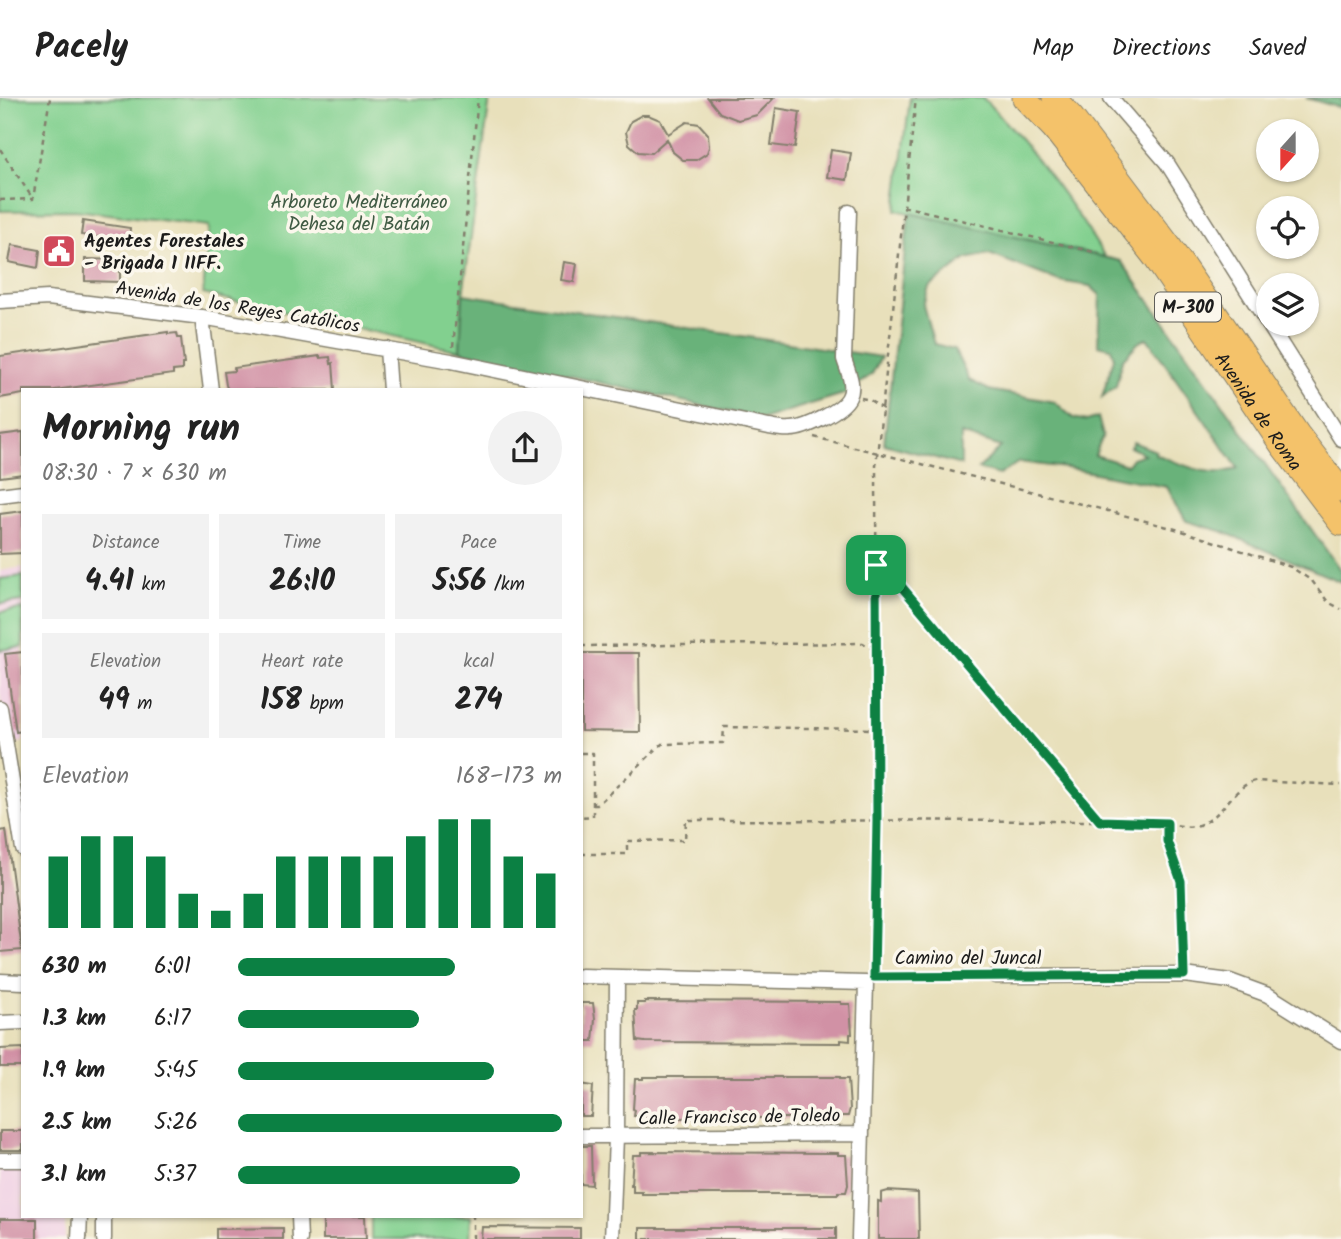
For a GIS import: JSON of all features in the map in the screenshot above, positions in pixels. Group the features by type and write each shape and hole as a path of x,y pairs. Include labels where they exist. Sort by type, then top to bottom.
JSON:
{"main road":[{"name":"Avenida de Roma","path":"1024,98 1053,128 1155,258 1282,446 1341,524"},
{"name":"Avenida de Roma","path":"1054,98 1072,117 1169,245 1298,434 1341,489"}],"street":[{"path":"1111,98 1167,163 1341,439"},
{"path":"794,430 825,417 843,406 850,397 852,382 844,359 849,212"},
{"name":"Avenida de los Reyes Católicos","path":"0,301 48,298 202,317 387,349 581,388"},
{"path":"202,317 211,388"},
{"path":"387,349 390,388"},
{"name":"Avenida de los Reyes Católicos","path":"583,388 794,430"},
{"path":"0,495 21,492"},
{"path":"0,708 20,810"},
{"name":"Camino del Juncal","path":"995,976 1184,975 1230,981 1268,995 1341,1041"},
{"name":"Camino del Juncal","path":"583,976 870,980"},
{"path":"612,1239 617,977"},
{"path":"859,1239 870,980"},
{"path":"0,981 21,982"},
{"path":"0,1023 21,1022"},
{"name":"Calle Francisco de Toledo","path":"583,1136 862,1134"},
{"path":"0,1160 21,1160"},
{"path":"79,1239 80,1218"},
{"path":"104,1218 104,1239"},
{"path":"299,1218 300,1239"}],"lane":[{"name":"Camino del Juncal","path":"870,980 995,976"}],"path":[{"path":"33,199 50,98"},
{"path":"451,361 478,98"},
{"path":"870,980 877,821 877,452 916,98"},
{"path":"0,149 33,199"},
{"path":"0,200 33,199"},
{"path":"903,205 1098,253"},
{"path":"850,397 870,400 883,409"},
{"path":"794,430 808,436 1167,527 1291,568 1312,581 1328,602 1341,609"},
{"path":"876,565 884,566 1100,821"},
{"path":"583,646 863,643 876,651"},
{"path":"593,805 597,805 662,744 723,743 724,727 876,729"},
{"path":"583,753 593,752 593,816 583,817"},
{"path":"583,854 627,854 627,841 685,840 686,820 1100,821 1167,823 1192,827 1216,816 1246,783 1256,781 1341,785"},
{"path":"1167,823 1167,841 1181,881 1184,975"},
{"path":"473,1218 473,1239"}],"shaded area":[{"path":"21,567 21,742 15,743 6,735 0,693 0,571"},
{"path":"0,1165 21,1165 21,1218 65,1218 65,1239 0,1239"}],"green space":[{"name":"Arboreto Mediterráneo Dehesa del Batán","path":"0,98 490,98 463,294 460,351 203,294 209,226 75,210 0,211"},
{"path":"910,98 983,98 1049,175 1105,257 896,210"},
{"path":"1306,98 1341,98 1341,108"},
{"path":"909,213 1121,261 1341,571 1341,582 1221,531 1186,521 1167,487 1074,469 1019,462 999,475 978,469 1001,447 961,434 961,465 884,444","holes":["989,254 1059,281 1090,286 1100,295 1098,345 1111,348 1114,358 1102,397 1116,386 1122,360 1138,343 1147,338 1238,468 1217,472 1196,469 1155,454 1156,451 1133,442 1130,447 1144,454 1132,458 1127,465 1095,455 1103,436 1098,417 1087,421 1073,418 1055,402 989,390 969,380 954,349 934,344 923,305 929,287 966,259"]},
{"path":"463,294 881,357 872,374 847,393 762,419 460,351"},
{"path":"21,576 21,601 0,604 0,579"},
{"path":"21,609 21,647 0,650 0,612"},
{"path":"371,1218 471,1218 470,1239 371,1239"}],"building":[{"path":"708,98 774,98 757,115 738,120 720,113"},
{"path":"776,108 800,112 795,148 771,145"},
{"path":"642,115 660,120 668,134 687,122 699,124 708,134 707,153 696,160 683,160 673,152 667,139 651,153 638,152 629,144 626,132 631,121"},
{"path":"831,150 851,153 847,180 827,177"},
{"path":"83,221 130,228 129,241 81,235"},
{"path":"12,245 40,250 38,268 9,262"},
{"path":"85,259 120,260 120,282 85,281"},
{"path":"564,262 577,264 574,282 561,280"},
{"path":"168,332 177,333 178,338 181,338 184,364 182,370 173,371 173,374 69,388 21,388 21,394 0,398 0,356"},
{"path":"320,356 330,357 335,388 227,388 224,372 234,371 234,368"},
{"path":"21,432 21,474 0,477 0,435"},
{"path":"21,511 21,553 0,554 0,514"},
{"path":"21,652 21,731 16,732 5,654"},
{"path":"583,653 639,653 640,732 583,731"},
{"path":"6,830 21,950 0,952 0,831"},
{"path":"841,1002 850,1004 852,1034 850,1041 841,1040 841,1043 637,1041 635,1010 637,1003"},
{"path":"583,1003 593,1003 593,1041 583,1041"},
{"path":"21,1048 21,1067 0,1067 0,1049"},
{"path":"840,1077 848,1079 850,1109 848,1116 839,1118 643,1118 634,1116 633,1109 635,1079"},
{"path":"583,1084 593,1086 591,1116 583,1116"},
{"path":"0,1131 21,1131 21,1150 0,1150"},
{"path":"583,1146 591,1146 592,1185 583,1184"},
{"path":"641,1152 838,1153 846,1155 848,1185 846,1192 838,1194 642,1194 633,1192 631,1185 633,1155 641,1155"},
{"path":"881,1193 918,1193 919,1239 878,1239 878,1201 881,1202"},
{"path":"323,1218 365,1218 366,1239 323,1239"},
{"path":"0,1219 37,1219 37,1239 0,1239"},
{"path":"482,1227 580,1228 580,1239 481,1239"},
{"path":"283,1228 283,1239 216,1239 216,1229"},
{"path":"640,1228 836,1228 836,1239 640,1239"}],"place":[{"name":"Agentes Forestales - Brigada 1 IIFF.","path":"59,251"}],"route":[{"path":"876,565 884,566 1100,821 1167,823 1167,841 1181,881 1184,975 874,977 877,821 876,565"}]}
